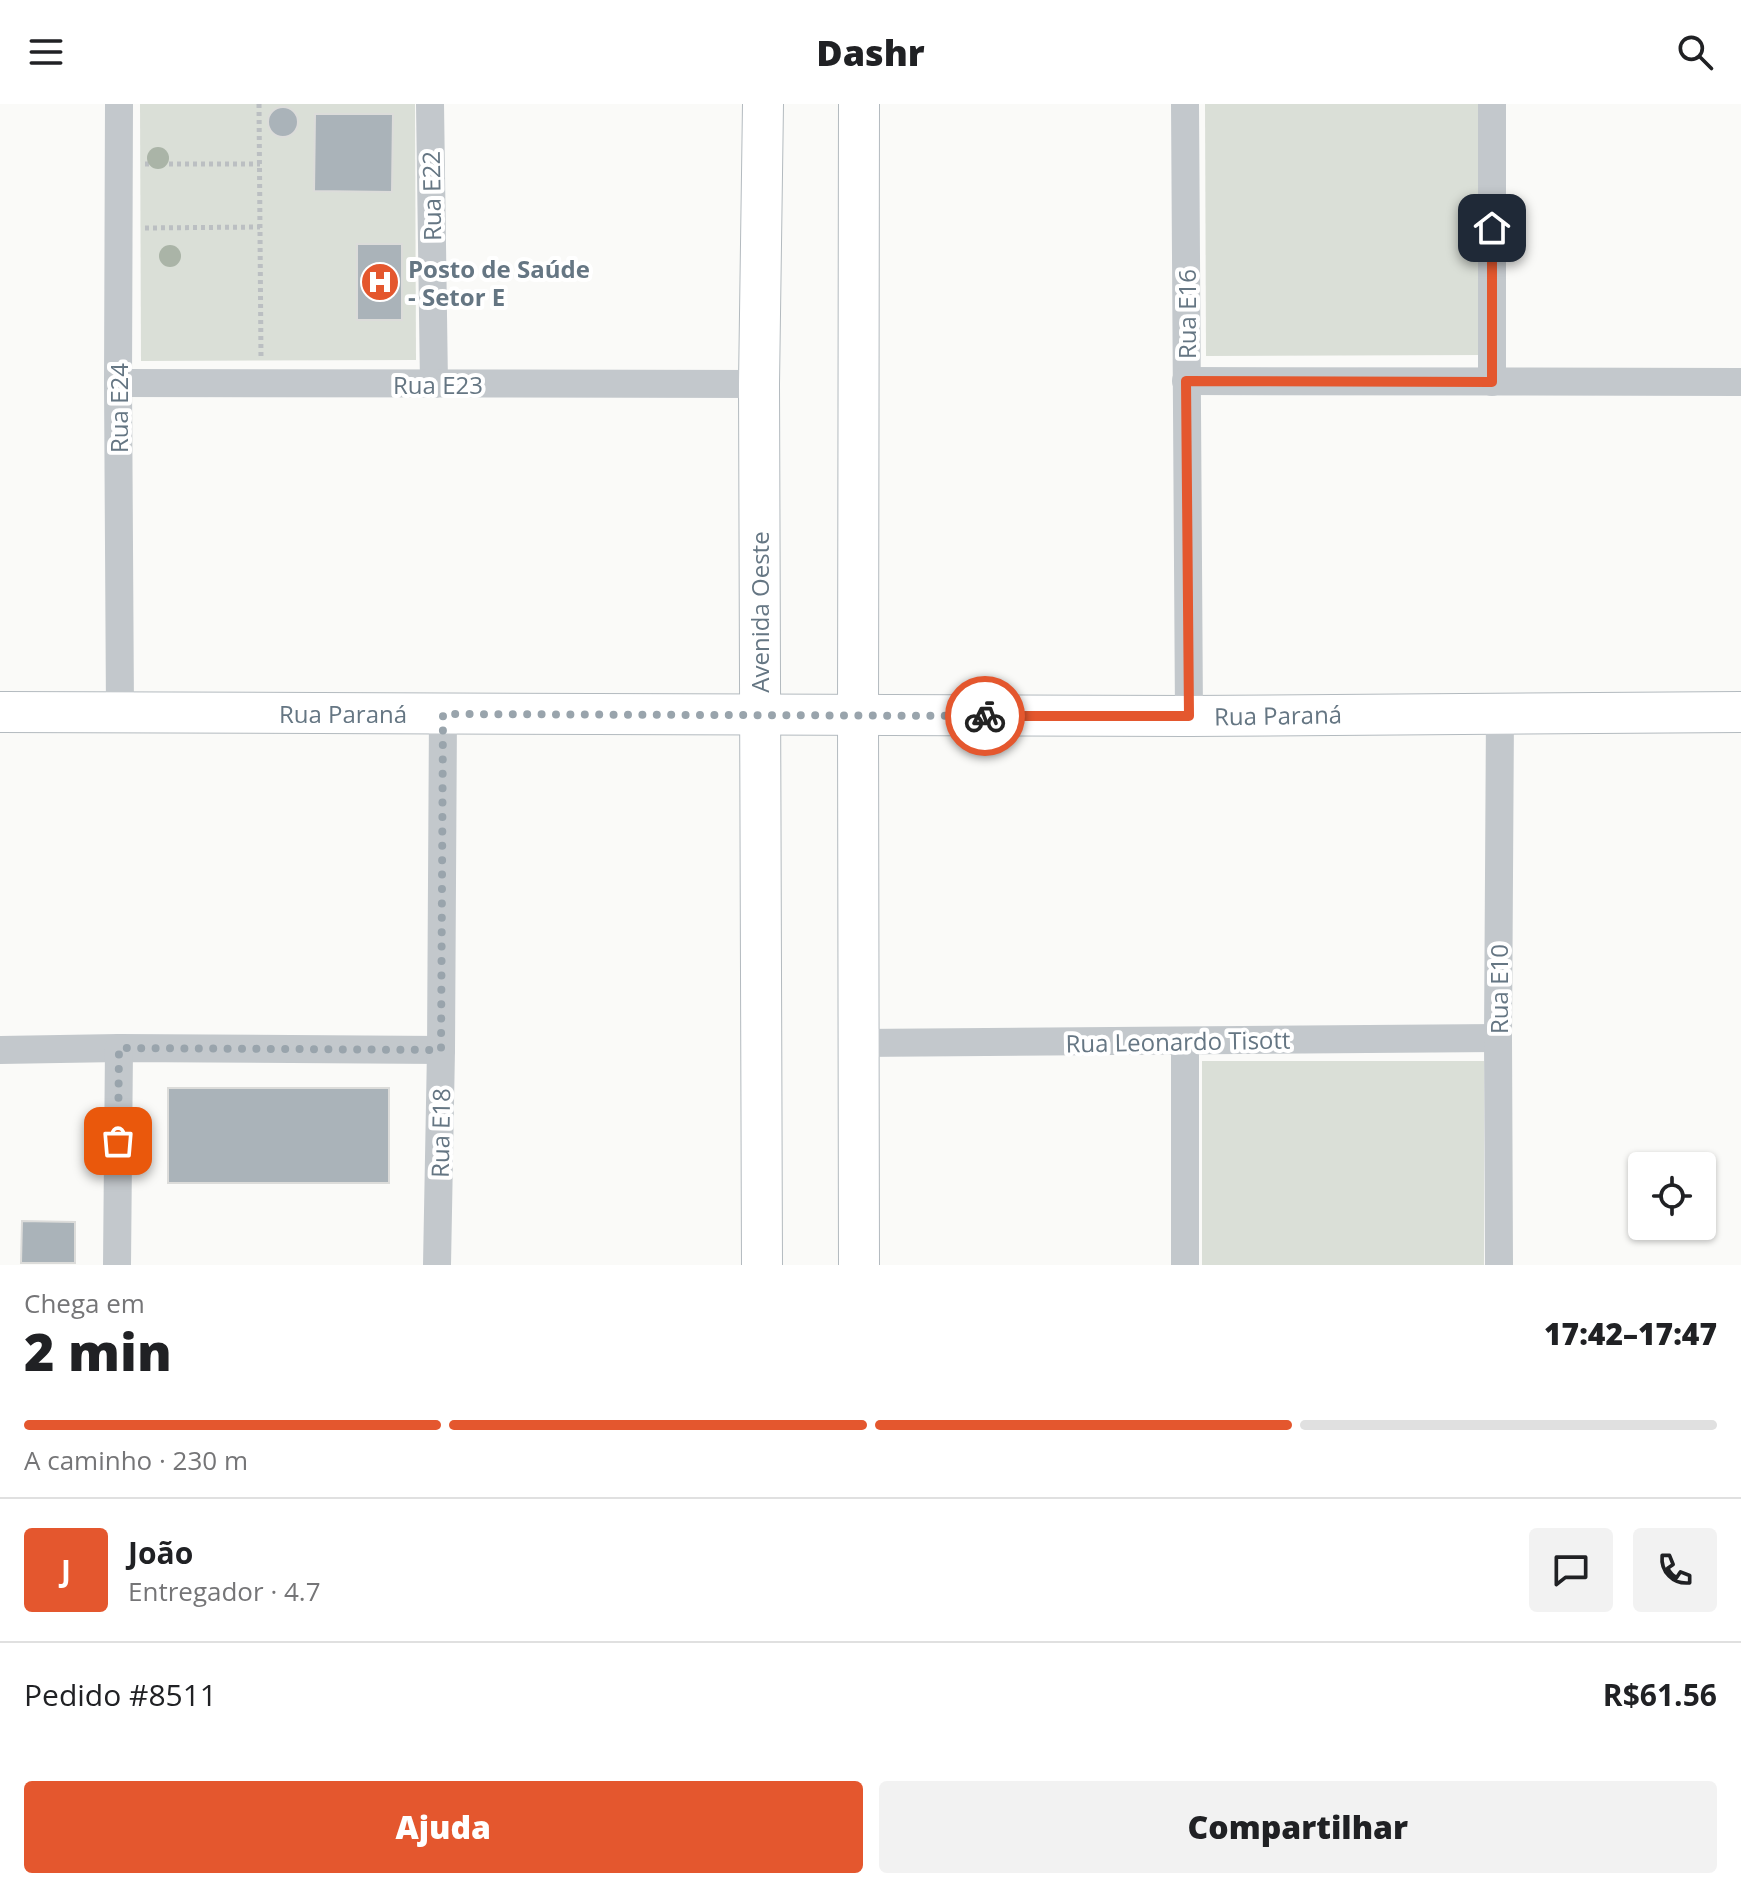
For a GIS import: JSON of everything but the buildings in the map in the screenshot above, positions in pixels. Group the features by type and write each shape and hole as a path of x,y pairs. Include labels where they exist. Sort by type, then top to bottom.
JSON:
{"street":[{"name":"Rua E24","path":"119,104 120,711"},
{"name":"Rua E22","path":"430,104 434,384"},
{"name":"Avenida Oeste","path":"762,1265 759,384 763,104"},
{"path":"859,104 859,1265"},
{"name":"Rua E16","path":"1185,104 1189,716"},
{"path":"1492,104 1492,382"},
{"path":"1186,381 1741,382"},
{"name":"Rua E23","path":"118,383 759,384"},
{"name":"Rua Paraná","path":"0,712 759,716 1741,712"},
{"name":"Rua E10","path":"1499,1265 1500,713"},
{"name":"Rua E18","path":"437,1265 443,714"},
{"name":"Rua Leonardo Tisott","path":"859,1043 1498,1038"},
{"path":"1185,1041 1185,1265"},
{"path":"117,1265 119,1048"},
{"path":"0,1050 441,1050"}],"path":[{"path":"259,104 261,361"},
{"path":"140,164 260,164"},
{"path":"140,228 260,227"}],"shaded area":[{"path":"140,104 415,104 416,360 141,361"},
{"path":"1205,104 1483,104 1485,355 1206,356"},
{"path":"1202,1061 1484,1061 1484,1265 1202,1265"}],"way so far":[{"path":"118,1141 119,1048 441,1050 443,714 985,716"}],"place":[{"name":"Posto de Saúde - Setor E","path":"380,282"}],"route":[{"path":"985,716 1189,716 1186,381 1492,382 1492,228"}]}
